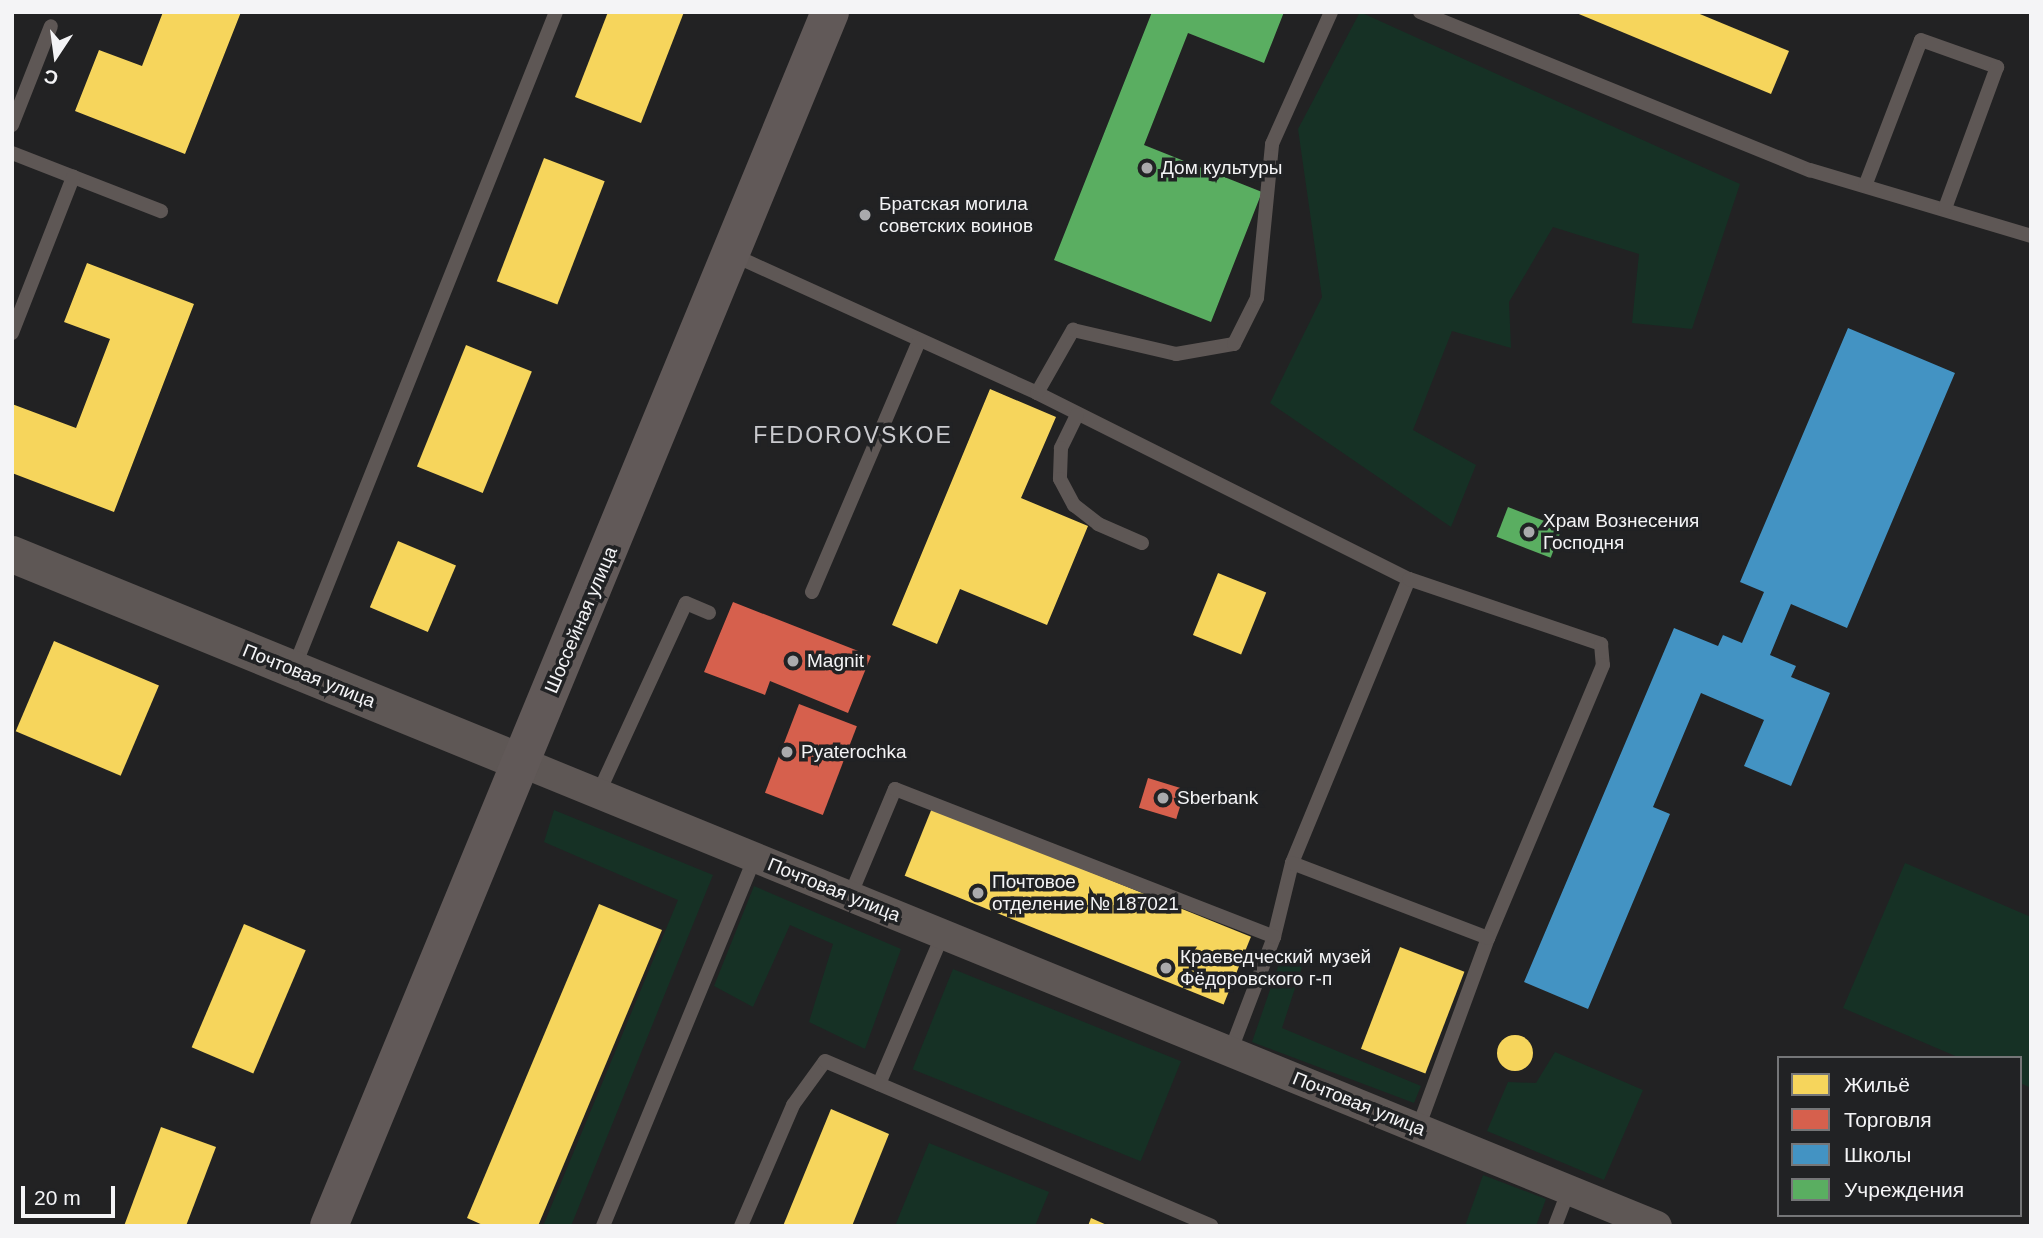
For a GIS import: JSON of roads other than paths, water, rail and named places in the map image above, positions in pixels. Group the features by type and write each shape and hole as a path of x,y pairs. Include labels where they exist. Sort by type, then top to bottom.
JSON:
{"main road":[{"name":"Шоссейная улица","path":"329,1226 733,255 830,12"}],"street":[{"name":"Почтовая улица","path":"12,554 1657,1226"}],"lane":[{"path":"293,669 556,12"},
{"path":"1037,393 1073,330 1176,354 1234,344 1257,298 1272,144 1331,12"},
{"path":"1420,12 1810,170 1945,208 2031,236"},
{"path":"12,125 51,26"},
{"path":"1865,186 1921,40 1997,67 1945,208"},
{"path":"12,153 161,211"},
{"path":"12,332 73,177"},
{"path":"733,255 1037,393 1409,579 1601,644 1603,665 1488,938 1418,1128"},
{"path":"811,592 919,341"},
{"path":"1077,415 1061,449 1060,479 1074,505 1098,524 1142,543"},
{"path":"1230,1052 1274,937 1292,863 1409,579"},
{"path":"598,794 686,603 709,612"},
{"path":"850,896 895,789 1274,937"},
{"path":"603,1226 755,858"},
{"path":"1292,863 1488,938"},
{"path":"879,1084 943,934"},
{"path":"741,1226 793,1105 825,1061 1192,1222 1211,1226"},
{"path":"1555,1226 1569,1190"}],"place":[{"name":"Дом культуры","path":"1147,168"},
{"name":"Братская могила советских воинов","path":"865,215"},
{"name":"Храм Вознесения Господня","path":"1529,532"},
{"name":"Magnit","path":"793,661"},
{"name":"Pyaterochka","path":"787,752"},
{"name":"Sberbank","path":"1163,798"},
{"name":"Почтовое отделение № 187021","path":"978,893"},
{"name":"Краеведческий музей Фёдоровского г-п","path":"1166,968"}],"district":[{"name":"FEDOROVSKOE","path":"853,435"}]}
